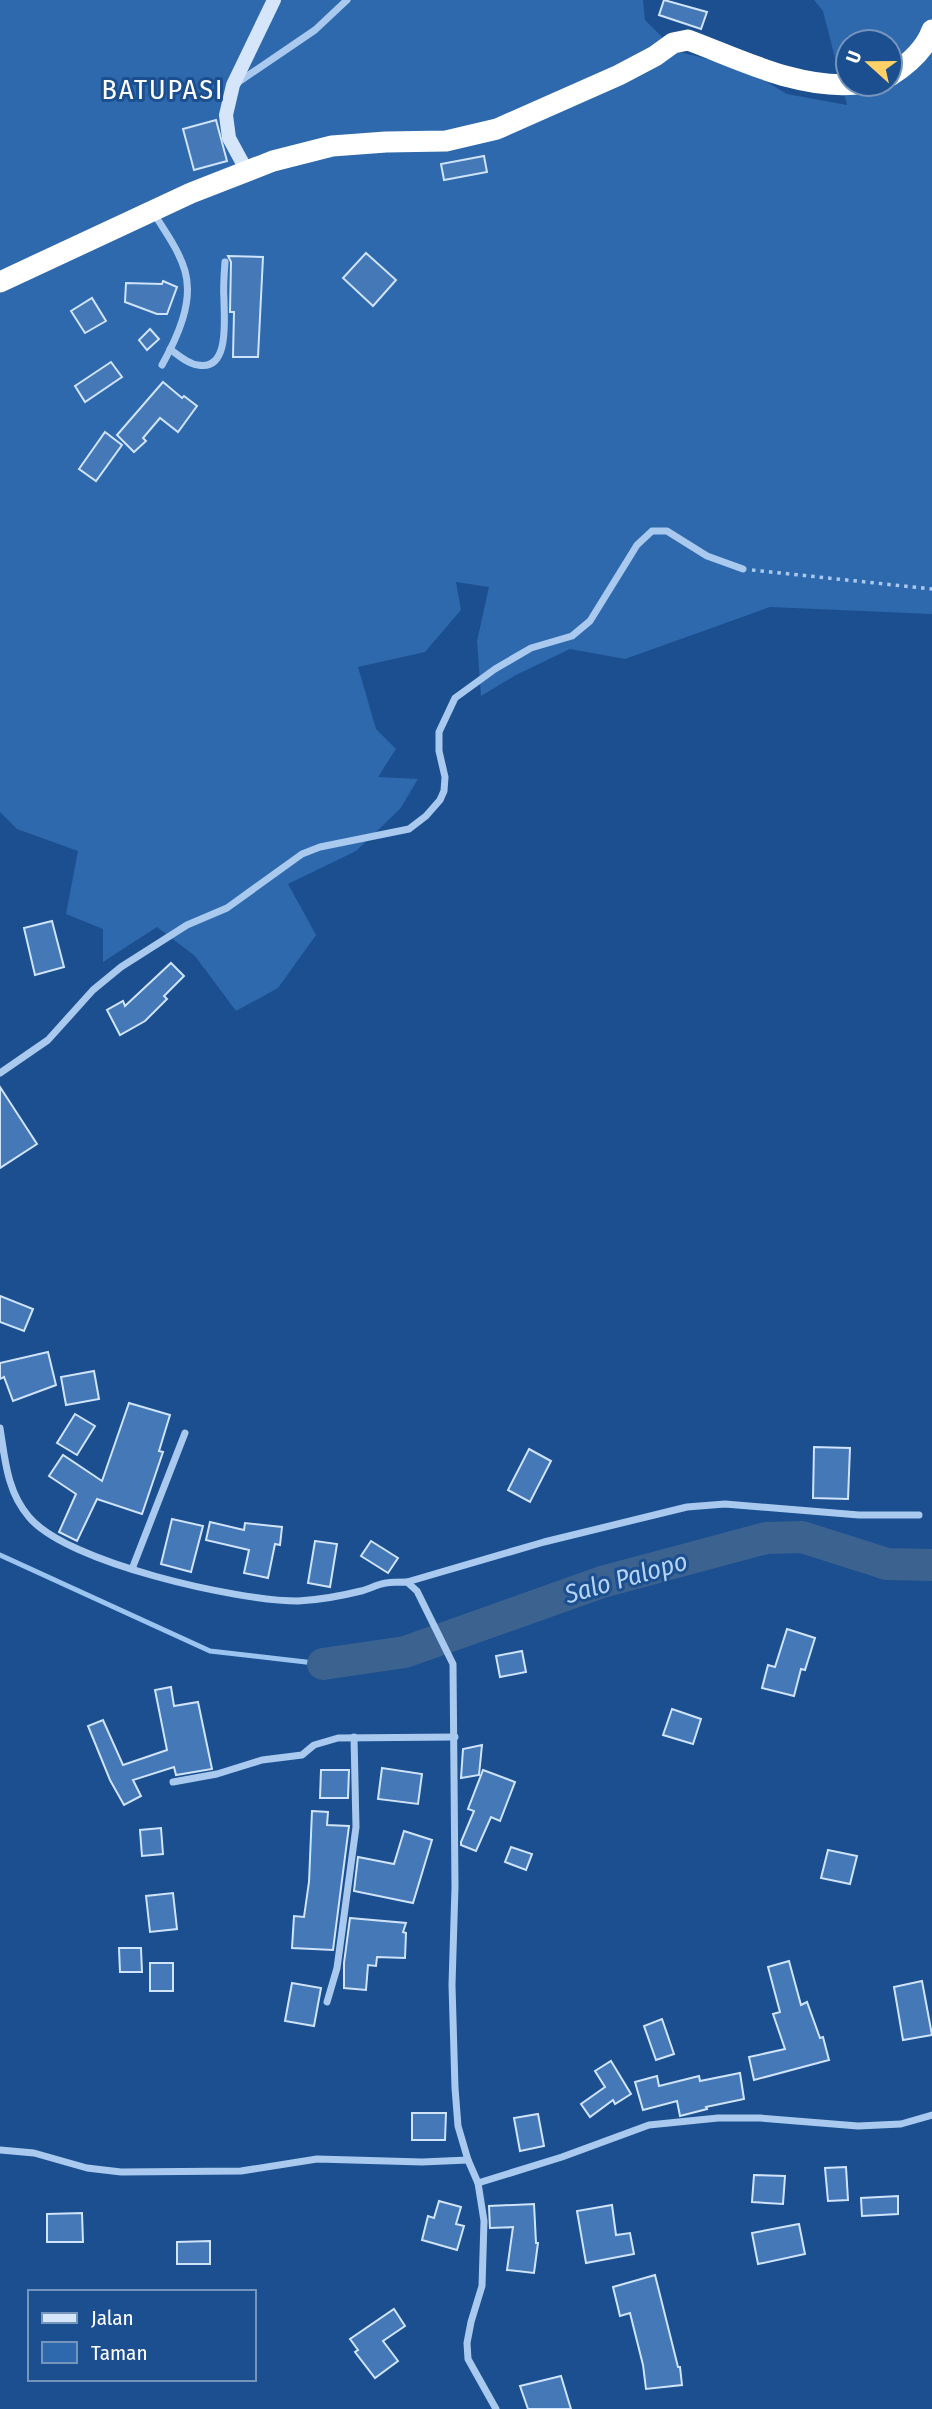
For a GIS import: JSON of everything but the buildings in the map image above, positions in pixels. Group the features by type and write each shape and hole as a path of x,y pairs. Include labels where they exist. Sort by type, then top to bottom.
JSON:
{"highway":[{"path":"904,67 932,30"},
{"path":"0,282 191,193 273,161 332,146 446,141 497,129 618,75 655,56 673,43 688,40 781,75 834,87"}],"street":[{"path":"248,173 229,138 226,115 233,85 274,0"},
{"path":"233,85 315,30 347,0"},
{"path":"153,212 185,270 187,287 183,318 162,365"},
{"path":"170,349 195,365 213,364 219,355 226,331 223,299 225,262"},
{"path":"0,1073 48,1040 93,990 121,967 187,925 227,908 302,855 320,847 409,829 425,816 440,800 444,791 446,777 439,751 439,732 455,698 495,668 531,648 572,636 590,621 632,552 652,531 667,531 707,556 743,569"},
{"path":"0,1427 13,1493 30,1519 54,1536 93,1557 132,1569 225,1594 272,1600 301,1601 335,1597 385,1583 407,1582 544,1542 687,1507 725,1504 859,1515 919,1515"},
{"path":"132,1569 185,1433"},
{"path":"407,1582 417,1591 453,1664 454,2076 458,2126 478,2183 484,2221 485,2254 482,2286 467,2343 468,2359 496,2409"},
{"path":"173,1782 218,1774 262,1760 302,1755 324,1740 354,1737 455,1737"},
{"path":"327,2002 337,1968 356,1827 354,1737"},
{"path":"478,2183 562,2157 649,2125 718,2118 760,2118 858,2126 901,2124 932,2115"},
{"path":"0,2150 34,2153 87,2168 121,2172 241,2171 317,2159 422,2162 468,2160"}],"path":[{"path":"743,569 932,589"}],"green space":[{"path":"0,0 643,0 645,20 676,51 744,68 787,94 847,105 845,98 904,98 904,28 834,28 834,54 823,11 814,0 932,0 932,614 770,607 625,659 570,649 516,675 481,696 477,641 489,587 456,582 461,610 425,652 358,667 376,729 396,749 378,777 418,779 400,809 356,851 288,884 316,935 278,988 236,1011 195,956 157,927 103,962 103,929 66,914 78,851 17,829 0,812"}],"waterway":[{"name":"Salo Palopo","path":"323,1664 405,1652 602,1582 766,1538 802,1537 887,1564 932,1565"},
{"path":"0,1555 210,1651 323,1664"}],"district":[{"name":"BATUPASI","path":"163,89"}]}
